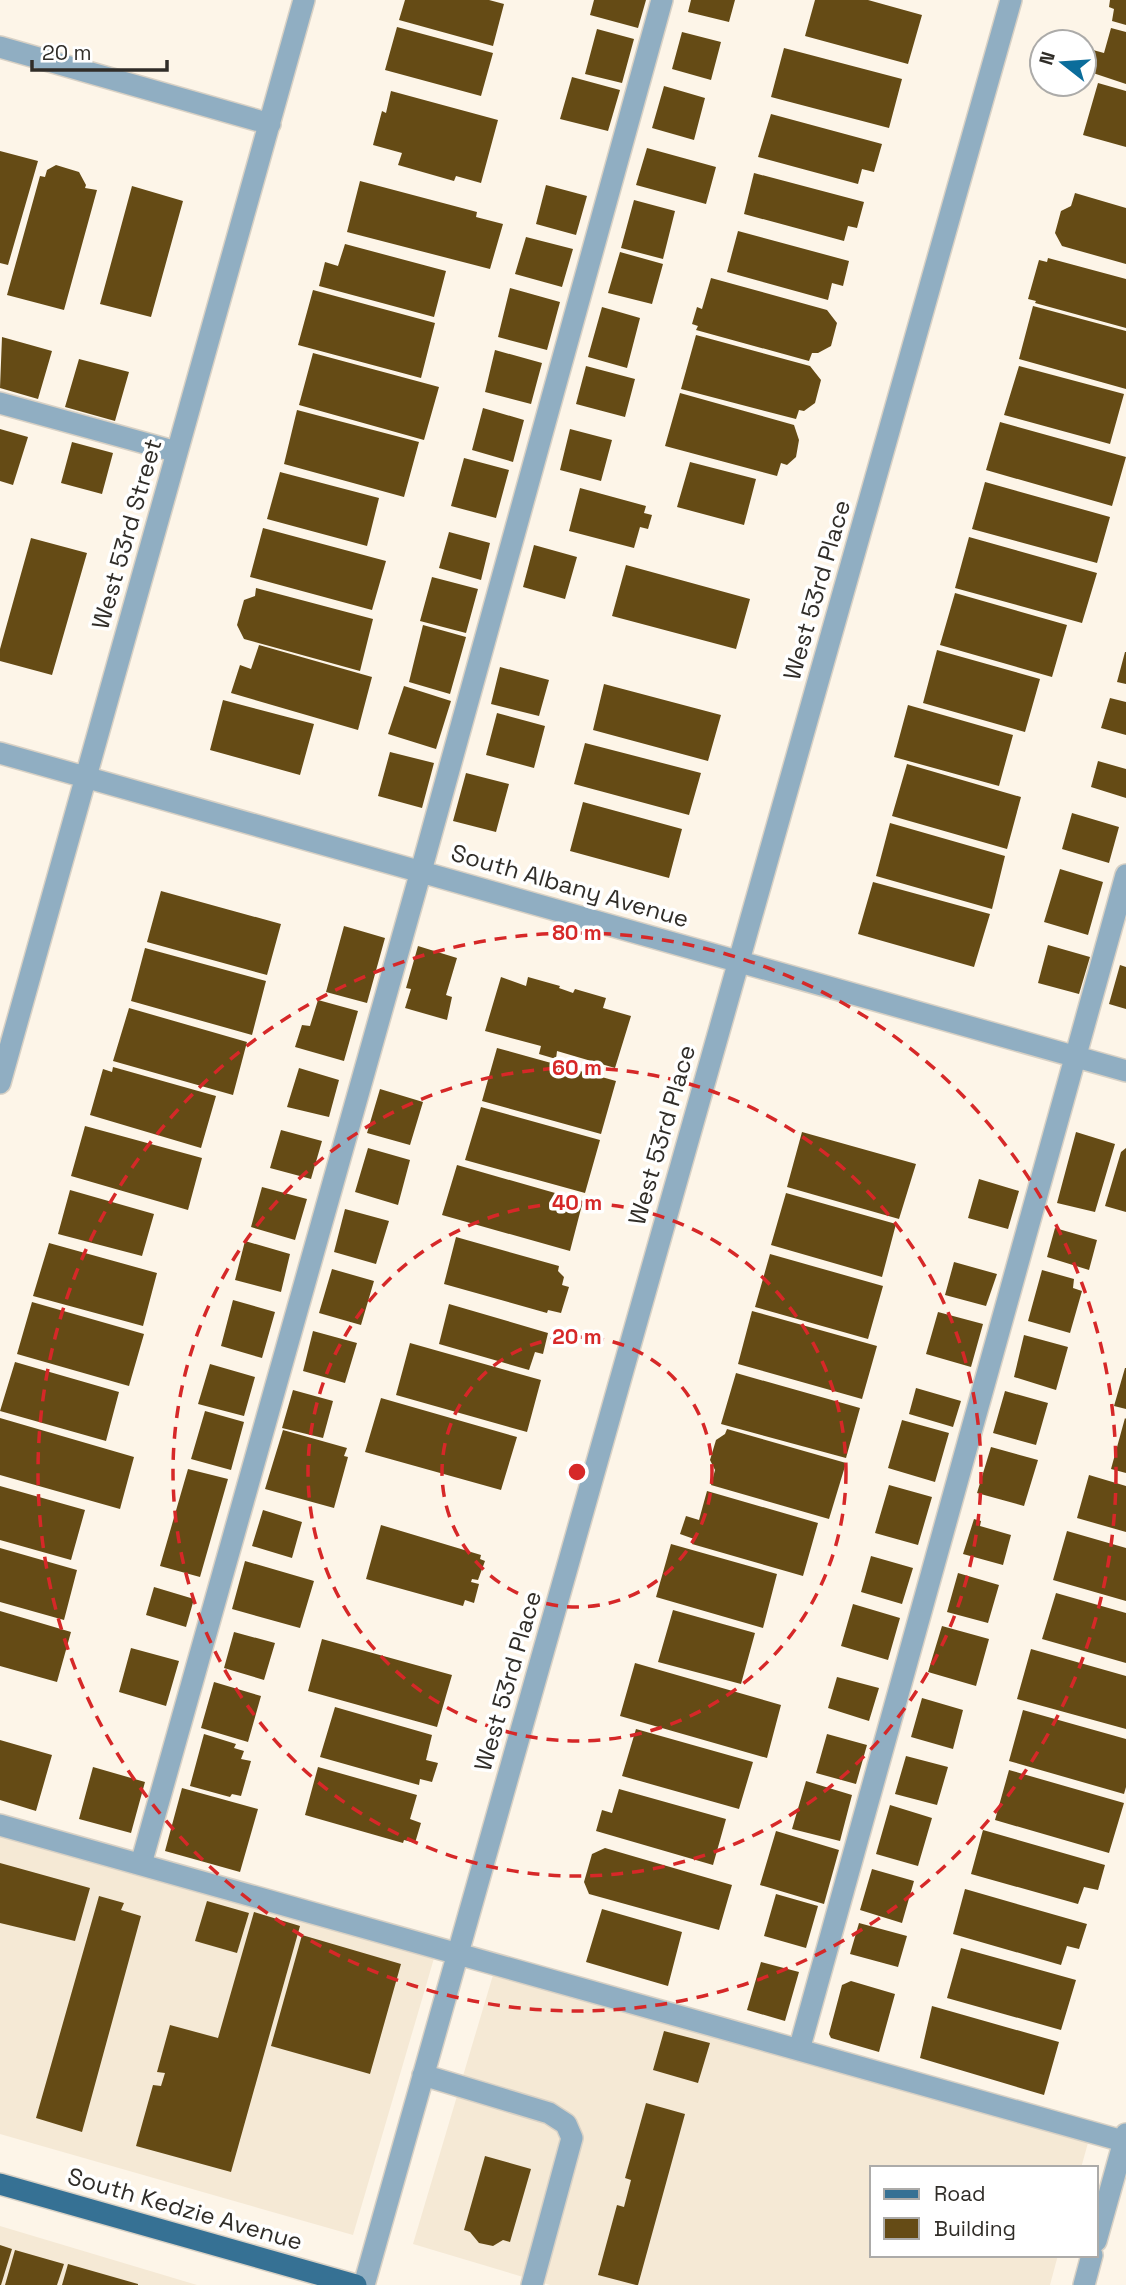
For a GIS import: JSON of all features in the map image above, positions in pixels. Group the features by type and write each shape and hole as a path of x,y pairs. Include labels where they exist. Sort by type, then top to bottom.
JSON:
{"main road":[{"name":"South Kedzie Avenue","path":"0,2185 356,2285"}],"street":[{"name":"West 53rd Street","path":"0,1083 304,0"},
{"path":"141,1864 421,871 662,0"},
{"name":"West 53rd Place","path":"364,2285 1011,0"},
{"path":"0,47 270,124"},
{"path":"0,403 177,452"},
{"name":"South Albany Avenue","path":"0,752 1126,1071"},
{"path":"799,2050 1126,875"},
{"path":"0,1825 1125,2139 1098,2234"},
{"path":"423,2075 549,2113 566,2124 572,2138 532,2285"},
{"path":"1084,2285 1091,2257"}],"shaded area":[{"path":"0,1825 437,1948 353,2235 0,2134"},
{"path":"496,1965 1091,2132 1082,2166 870,2166 870,2257 1057,2257 1050,2285 550,2285 413,2244"},
{"path":"0,2226 197,2285 0,2285"}],"building":[{"path":"405,0 489,0 504,4 493,46 399,20"},
{"path":"594,0 646,0 638,28 590,15"},
{"path":"691,0 735,0 729,22 688,12"},
{"path":"815,0 868,0 922,15 908,64 805,36"},
{"path":"1110,0 1126,0 1126,25 1112,21 1114,9 1109,7"},
{"path":"397,27 493,53 481,96 385,70"},
{"path":"1111,28 1126,32 1126,84 1098,75 1098,51 1104,53"},
{"path":"597,29 634,39 622,83 585,74"},
{"path":"682,32 721,42 711,80 672,69"},
{"path":"784,48 902,79 889,128 771,97"},
{"path":"572,77 620,90 608,131 560,119"},
{"path":"1098,83 1126,91 1126,147 1083,135 1094,98 1098,98"},
{"path":"664,86 705,98 694,140 652,128"},
{"path":"391,91 498,120 481,183 456,176 454,181 398,165 402,153 373,145 382,111 386,113"},
{"path":"771,114 882,144 874,172 862,169 858,184 758,157"},
{"path":"647,148 716,167 706,204 636,185"},
{"path":"0,151 38,161 8,265 0,263"},
{"path":"56,165 79,172 85,188 97,190 64,310 7,295 40,176 45,177 47,170"},
{"path":"754,173 864,202 857,228 848,226 844,241 744,214"},
{"path":"360,181 477,212 476,217 503,224 490,269 347,232"},
{"path":"546,185 587,196 576,235 536,224"},
{"path":"132,186 183,201 151,317 100,304"},
{"path":"1075,193 1126,208 1126,264 1062,246 1055,233 1061,211 1071,206"},
{"path":"634,200 675,211 663,259 621,248"},
{"path":"738,231 849,261 843,286 832,283 828,300 727,272"},
{"path":"526,237 573,249 562,287 515,274"},
{"path":"345,244 446,271 434,317 319,286 325,262 338,266"},
{"path":"620,252 663,264 652,304 608,293"},
{"path":"1048,258 1126,279 1126,328 1028,299 1039,260 1047,262"},
{"path":"711,278 827,310 837,323 831,346 812,353 809,361 696,330 698,326 692,324 697,307 702,309"},
{"path":"510,288 560,302 547,350 498,337"},
{"path":"313,290 435,323 421,378 298,345"},
{"path":"1033,306 1126,331 1126,389 1019,359"},
{"path":"602,307 640,318 627,368 588,357"},
{"path":"696,335 810,366 821,380 815,403 804,411 799,410 796,419 681,389"},
{"path":"2,337 52,351 38,399 0,388"},
{"path":"495,350 542,363 531,404 485,392"},
{"path":"313,353 439,387 424,440 299,405"},
{"path":"79,359 129,372 115,421 65,407"},
{"path":"586,366 635,379 625,417 576,404"},
{"path":"1019,366 1124,394 1110,444 1004,415"},
{"path":"680,393 794,425 799,440 796,457 787,465 781,463 777,476 665,446"},
{"path":"483,408 524,420 513,462 472,450"},
{"path":"297,410 419,442 404,497 284,464"},
{"path":"1000,422 1126,457 1112,506 986,470"},
{"path":"0,429 28,437 13,485 0,481"},
{"path":"570,429 612,440 601,481 560,470"},
{"path":"72,442 113,453 102,494 61,483"},
{"path":"464,458 509,470 496,518 451,506"},
{"path":"690,462 756,479 744,525 677,507"},
{"path":"280,472 379,498 367,546 267,519"},
{"path":"985,482 1110,517 1097,563 972,529"},
{"path":"580,488 646,506 644,513 652,515 648,529 640,527 634,548 569,531"},
{"path":"263,528 386,561 372,610 250,577"},
{"path":"449,532 490,543 481,580 439,568"},
{"path":"969,537 1097,573 1082,623 955,588"},
{"path":"31,538 87,553 52,675 0,661 0,649"},
{"path":"534,545 577,557 565,599 523,587"},
{"path":"626,565 750,599 736,649 612,616"},
{"path":"432,577 478,589 466,633 420,621"},
{"path":"256,588 373,619 360,671 244,639 237,625 244,600 255,596"},
{"path":"955,593 1067,625 1052,677 940,645"},
{"path":"423,625 466,637 450,694 409,682"},
{"path":"259,645 372,677 358,730 231,693 240,665 251,669"},
{"path":"937,650 1040,679 1025,732 923,703"},
{"path":"1126,652 1126,684 1117,682"},
{"path":"500,667 549,680 539,716 491,704"},
{"path":"604,684 721,715 708,761 593,730"},
{"path":"404,686 451,701 436,749 388,734"},
{"path":"1110,698 1126,702 1126,735 1101,728"},
{"path":"223,700 314,724 300,775 210,750"},
{"path":"908,705 1013,735 999,786 894,757"},
{"path":"497,713 545,726 534,768 486,755"},
{"path":"585,743 701,773 689,815 574,784"},
{"path":"390,752 434,763 422,808 378,796"},
{"path":"1098,761 1126,769 1126,798 1091,787"},
{"path":"907,764 1021,797 1007,849 892,816"},
{"path":"466,773 509,784 496,832 453,821"},
{"path":"583,802 682,829 669,878 570,851"},
{"path":"1072,813 1119,827 1109,863 1062,849"},
{"path":"890,823 1005,856 992,909 876,876"},
{"path":"1060,869 1103,882 1088,935 1044,922"},
{"path":"873,882 990,914 974,967 858,934"},
{"path":"161,891 281,924 267,975 147,942"},
{"path":"344,926 385,938 367,1003 326,992"},
{"path":"1048,945 1090,957 1079,994 1038,983"},
{"path":"418,946 457,958 446,995 452,997 447,1020 405,1008 411,989 406,988"},
{"path":"145,948 266,981 252,1035 131,1001"},
{"path":"1120,965 1126,967 1126,1009 1109,1004"},
{"path":"501,977 526,986 528,977 560,986 559,988 573,993 575,989 606,998 603,1008 631,1016 615,1068 557,1051 556,1059 539,1054 541,1046 485,1031"},
{"path":"318,1000 358,1011 344,1061 295,1047 302,1025 310,1026"},
{"path":"129,1008 247,1042 233,1095 113,1061"},
{"path":"497,1048 616,1081 601,1134 482,1101"},
{"path":"113,1067 216,1096 201,1148 90,1115 103,1069 112,1072"},
{"path":"299,1068 339,1080 329,1117 287,1107"},
{"path":"380,1089 423,1102 410,1145 367,1133"},
{"path":"481,1107 600,1140 585,1193 465,1160"},
{"path":"85,1126 202,1158 188,1210 71,1176"},
{"path":"281,1130 322,1141 311,1179 270,1168"},
{"path":"802,1132 916,1164 899,1219 787,1187"},
{"path":"1076,1132 1115,1144 1095,1212 1057,1203"},
{"path":"368,1148 410,1160 398,1205 355,1192"},
{"path":"1126,1148 1126,1212 1105,1206 1121,1152"},
{"path":"457,1165 583,1201 570,1251 442,1215"},
{"path":"979,1179 1019,1191 1008,1229 968,1218"},
{"path":"262,1187 307,1199 295,1240 251,1227"},
{"path":"70,1190 154,1214 142,1256 58,1234"},
{"path":"786,1193 896,1224 882,1277 771,1245"},
{"path":"345,1209 389,1221 376,1264 334,1252"},
{"path":"1055,1228 1097,1240 1089,1270 1047,1257"},
{"path":"456,1237 559,1266 558,1271 564,1277 562,1285 569,1287 561,1313 548,1310 547,1313 444,1284"},
{"path":"245,1241 290,1254 281,1292 235,1280"},
{"path":"49,1243 157,1273 143,1326 33,1296"},
{"path":"770,1254 883,1286 868,1339 755,1307"},
{"path":"954,1262 997,1274 986,1306 945,1295"},
{"path":"332,1269 374,1281 361,1325 319,1313"},
{"path":"1042,1270 1074,1279 1073,1288 1082,1291 1070,1333 1028,1321"},
{"path":"233,1300 275,1312 262,1358 221,1346"},
{"path":"32,1302 144,1334 129,1386 17,1354"},
{"path":"449,1304 548,1333 543,1354 535,1352 529,1370 439,1344"},
{"path":"752,1311 877,1346 862,1399 738,1364"},
{"path":"938,1312 983,1324 971,1367 926,1354"},
{"path":"313,1331 357,1343 345,1383 303,1371"},
{"path":"1024,1335 1068,1347 1056,1390 1014,1377"},
{"path":"410,1343 541,1380 527,1432 396,1395"},
{"path":"15,1362 119,1392 106,1441 0,1411"},
{"path":"210,1364 255,1377 244,1416 198,1404"},
{"path":"1126,1368 1126,1409 1114,1406"},
{"path":"736,1373 860,1408 846,1458 721,1424"},
{"path":"916,1388 961,1401 953,1427 909,1414"},
{"path":"293,1390 333,1401 323,1438 282,1428"},
{"path":"1005,1391 1048,1403 1036,1445 993,1433"},
{"path":"381,1398 517,1437 501,1490 365,1452"},
{"path":"205,1411 244,1422 231,1470 191,1459"},
{"path":"0,1418 134,1457 120,1509 0,1475"},
{"path":"1126,1419 1126,1473 1111,1469"},
{"path":"902,1420 949,1433 935,1482 888,1468"},
{"path":"727,1429 846,1463 829,1519 711,1485 715,1470 710,1460 716,1440 725,1434"},
{"path":"283,1430 347,1448 344,1456 348,1457 334,1508 265,1489"},
{"path":"991,1447 1038,1460 1024,1506 977,1493"},
{"path":"188,1469 228,1479 200,1577 160,1566"},
{"path":"1089,1475 1126,1486 1126,1532 1077,1518"},
{"path":"889,1485 932,1497 918,1545 875,1533"},
{"path":"0,1486 85,1510 71,1560 0,1540"},
{"path":"707,1491 818,1523 803,1576 692,1544 694,1539 680,1534 686,1516 699,1520"},
{"path":"263,1510 302,1522 292,1558 252,1546"},
{"path":"974,1519 981,1521 980,1526 1011,1535 1003,1565 963,1554"},
{"path":"381,1525 481,1555 480,1559 485,1561 478,1580 472,1579 471,1582 479,1584 474,1603 465,1600 463,1606 366,1579"},
{"path":"1067,1531 1126,1548 1126,1601 1053,1580"},
{"path":"671,1544 777,1574 763,1628 656,1597"},
{"path":"0,1548 77,1570 64,1620 0,1602"},
{"path":"871,1556 913,1568 902,1604 861,1592"},
{"path":"245,1561 314,1581 300,1628 232,1609"},
{"path":"958,1573 999,1585 988,1623 947,1612"},
{"path":"154,1587 194,1599 186,1627 146,1615"},
{"path":"1056,1593 1126,1613 1126,1663 1042,1639"},
{"path":"853,1604 900,1618 888,1660 841,1646"},
{"path":"673,1610 755,1633 741,1684 658,1662"},
{"path":"0,1611 71,1632 57,1682 0,1666"},
{"path":"942,1626 989,1639 976,1686 928,1672"},
{"path":"234,1632 275,1643 264,1680 224,1668"},
{"path":"322,1639 452,1675 437,1727 308,1691"},
{"path":"131,1648 179,1661 166,1706 119,1692"},
{"path":"1031,1649 1126,1676 1126,1729 1017,1699"},
{"path":"635,1663 781,1705 767,1758 620,1716"},
{"path":"837,1677 879,1688 869,1721 828,1708"},
{"path":"214,1682 261,1696 248,1742 201,1728"},
{"path":"922,1698 963,1710 953,1749 911,1737"},
{"path":"335,1707 432,1735 426,1760 438,1763 432,1782 420,1779 419,1785 320,1757"},
{"path":"1023,1710 1126,1739 1124,1794 1009,1761"},
{"path":"636,1729 753,1762 739,1809 622,1776"},
{"path":"204,1734 236,1744 234,1748 244,1751 241,1759 251,1761 241,1796 232,1794 230,1797 190,1786"},
{"path":"827,1734 867,1745 856,1784 816,1773"},
{"path":"0,1740 52,1755 36,1811 0,1800"},
{"path":"906,1756 948,1767 937,1805 895,1794"},
{"path":"93,1767 145,1782 131,1833 79,1819"},
{"path":"318,1767 417,1795 410,1819 421,1823 415,1843 404,1840 403,1843 305,1815"},
{"path":"1009,1770 1124,1803 1109,1853 995,1820"},
{"path":"806,1781 852,1795 840,1841 792,1829"},
{"path":"182,1788 258,1809 240,1872 165,1851"},
{"path":"619,1789 726,1819 713,1865 596,1831 602,1810 612,1813"},
{"path":"890,1805 932,1818 918,1866 876,1854"},
{"path":"983,1830 1105,1865 1098,1890 1084,1887 1078,1904 971,1874"},
{"path":"776,1831 839,1850 824,1904 760,1885"},
{"path":"605,1848 732,1885 719,1930 589,1894 584,1882 592,1854"},
{"path":"0,1863 90,1888 75,1941 0,1923"},
{"path":"872,1869 914,1881 902,1923 860,1910"},
{"path":"965,1889 1087,1924 1079,1949 1067,1946 1061,1965 953,1934"},
{"path":"776,1894 818,1906 806,1948 764,1936"},
{"path":"99,1896 124,1903 121,1910 141,1916 82,2132 36,2118"},
{"path":"207,1901 249,1913 237,1953 195,1941"},
{"path":"602,1909 682,1932 668,1986 586,1962"},
{"path":"254,1912 300,1926 231,2172 136,2146 153,2085 161,2086 165,2073 157,2072 170,2025 218,2038"},
{"path":"859,1923 907,1936 898,1967 850,1954"},
{"path":"302,1935 401,1964 370,2074 271,2046"},
{"path":"961,1948 1076,1980 1061,2030 947,1998"},
{"path":"761,1962 799,1972 785,2021 747,2010"},
{"path":"851,1981 895,1994 879,2052 831,2038 829,2034 842,1985"},
{"path":"932,2006 1059,2042 1044,2095 920,2058"},
{"path":"664,2031 710,2043 698,2083 653,2070"},
{"path":"646,2103 685,2114 636,2285 598,2275 617,2205 624,2207 631,2180 625,2178"},
{"path":"485,2156 531,2169 510,2242 503,2240 493,2246 479,2243 470,2232 464,2230"},
{"path":"0,2245 12,2249 1,2285 0,2285"},
{"path":"15,2250 64,2264 57,2285 5,2285"},
{"path":"68,2264 138,2284 138,2285 62,2285"}]}
